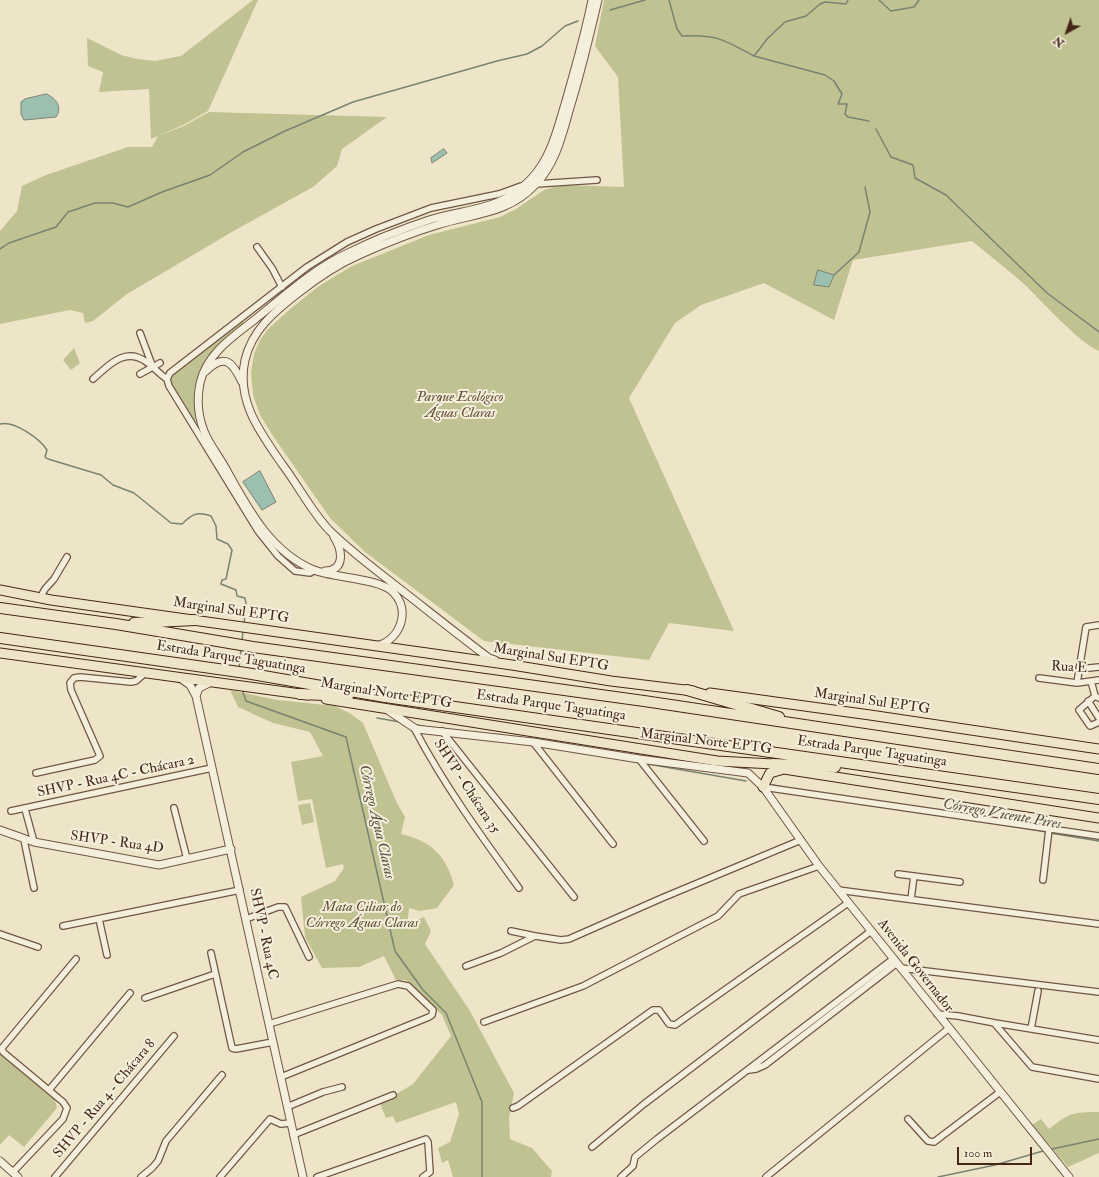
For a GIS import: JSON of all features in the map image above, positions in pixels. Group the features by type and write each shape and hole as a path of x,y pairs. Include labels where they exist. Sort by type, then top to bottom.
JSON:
{"highway":[{"name":"Estrada Parque Taguatinga","path":"0,608 116,624 253,647 636,700 813,728 1099,769"},
{"path":"116,624 196,620"},
{"name":"Estrada Parque Taguatinga","path":"0,638 227,670 385,697 1099,799"},
{"path":"687,690 813,728"},
{"path":"300,694 385,697"},
{"path":"773,764 890,769"}],"main road":[{"name":"Marginal Sul EPTG","path":"0,590 40,598 512,665 612,681 870,715 1099,749"},
{"name":"Marginal Norte EPTG","path":"0,653 144,674 300,694 717,761 773,764 784,768 1099,818"},
{"path":"763,787 770,773 784,768"}],"street":[{"path":"377,646 389,640 400,628 402,611 398,598 389,589 378,585 315,570 284,552 268,535 239,492 204,430 198,409 200,382 212,357 225,343 311,275 336,259 358,248 429,221 497,204 523,186 536,173 553,144 577,63 592,0"},
{"path":"94,379 114,360 124,356 141,359 153,367 167,379 169,386 258,530 278,556 295,571 310,573 315,570 327,572 334,568 340,562 342,555 340,546 253,420 246,405 243,384 245,360 250,345 264,323 278,309 324,274 350,259 438,224 481,215 501,209 520,198 536,184 548,169 558,148 583,64 598,0"},
{"path":"536,184 597,180"},
{"path":"167,379 170,372 307,267 347,242 431,208 499,194 523,186"},
{"path":"257,247 272,268 282,287"},
{"path":"140,333 153,367"},
{"path":"204,372 219,361 226,361 233,365 243,384"},
{"path":"140,374 160,363"},
{"path":"328,529 360,558 489,658 512,665"},
{"path":"40,598 45,589 54,579 67,556"},
{"path":"1077,683 1086,627 1099,626"},
{"path":"1079,669 1099,667"},
{"name":"SHVP - Rua 4C - Chácara 2","path":"36,773 95,760 100,756 71,690 70,683 74,678 131,682 136,681 144,674"},
{"name":"SHVP - Rua 4C","path":"180,678 190,686 196,696 303,1177"},
{"name":"Rua E","path":"1039,678 1077,683 1099,680"},
{"path":"1091,681 1097,697 1088,701 1079,710 1090,726 1099,722"},
{"path":"196,696 199,688 212,682"},
{"path":"1088,701 1099,718"},
{"name":"SHVP - Chácara 35","path":"384,708 399,716 414,728 440,775 466,815 519,888"},
{"path":"414,728 533,742 639,759 704,841"},
{"name":"SHVP - Chácara 35","path":"441,731 574,897"},
{"path":"533,742 614,844"},
{"name":"Avenida Governador","path":"639,759 748,773 763,787 819,866 848,903 948,1029 1069,1177"},
{"name":"SHVP - Rua 4C - Chácara 2","path":"11,812 212,768"},
{"path":"763,787 1099,836"},
{"path":"174,808 187,859"},
{"name":"SHVP - Rua 4C - Chácara 2","path":"26,809 34,842"},
{"path":"1042,880 1049,829"},
{"name":"SHVP - Rua 4D","path":"0,830 24,840 153,864 164,864 231,849"},
{"path":"24,840 34,888"},
{"path":"511,931 561,940 569,939 801,840"},
{"path":"484,1022 583,986 718,916 740,894 819,866"},
{"path":"898,874 960,882"},
{"path":"911,899 914,876"},
{"path":"63,926 240,890"},
{"path":"838,890 1099,924"},
{"path":"513,1108 518,1106 653,1010 658,1010 669,1024 675,1025 848,903"},
{"path":"246,919 278,907 285,907 308,957"},
{"path":"99,919 107,955"},
{"path":"592,1146 644,1104 870,931"},
{"path":"0,934 38,947"},
{"path":"466,966 501,953 535,936"},
{"path":"211,953 232,1048 236,1049 273,1042"},
{"path":"0,1162 16,1175 65,1115 66,1106 3,1052 2,1048 76,959"},
{"path":"621,1177 633,1166 637,1155 749,1070 897,963 1099,992"},
{"path":"145,998 215,974"},
{"path":"270,1024 398,984 408,986 433,1010 432,1015 429,1017 281,1077"},
{"path":"1031,1029 1038,991"},
{"path":"49,1090 130,993"},
{"path":"937,1014 958,1016 995,1024 1099,1040"},
{"path":"995,1024 1032,1067 1099,1079"},
{"path":"766,1177 948,1029"},
{"name":"SHVP - Rua 4 - Chácara 8","path":"55,1177 174,1036"},
{"path":"141,1177 152,1168 158,1160 166,1141 222,1075"},
{"path":"287,1107 324,1092 342,1087"},
{"path":"908,1118 928,1141 934,1142 1000,1092"},
{"path":"293,1135 393,1094"},
{"path":"220,1177 270,1119 281,1124 290,1122"},
{"path":"317,1177 426,1139 428,1142 430,1172 423,1177"}],"green space":[{"path":"253,0 258,0 208,111 183,125 151,139 149,89 99,92 103,72 88,66 87,38 121,55 137,59 155,61 181,56"},
{"name":"Parque Ecológico Águas Claras","path":"604,0 1099,0 1099,351 1081,339 1024,284 972,241 853,260 834,320 764,283 701,305 675,323 629,398 734,631 669,623 649,660 484,641 365,552 330,518 260,415 253,395 251,372 254,354 260,340 268,329 319,286 352,266 429,235 500,217 516,209 544,190 560,185 624,187 618,77 595,46"},
{"path":"209,112 387,117 342,149 337,166 313,187 237,229 127,294 93,321 85,323 83,313 70,310 0,324 0,231 17,211 22,186 46,175 128,147 152,147 158,136 184,126"},
{"path":"241,320 244,324 217,347 200,369 194,396 198,432 169,386 171,373"},
{"path":"74,348 80,363 71,370 63,360"},
{"name":"Mata Ciliar do Córrego Águas Claras","path":"230,690 277,700 335,706 351,714 363,723 396,801 405,817 401,834 421,841 436,851 447,865 454,885 437,908 420,911 409,908 408,919 411,926 417,920 424,917 431,931 425,944 470,1011 514,1093 509,1118 510,1139 532,1148 552,1171 551,1177 453,1177 448,1160 442,1163 438,1148 450,1142 459,1114 456,1102 396,1123 393,1116 386,1118 379,1101 393,1096 413,1084 451,1036 442,1015 406,980 396,980 384,956 359,967 322,968 305,937 301,897 335,881 344,868 343,864 326,868 312,799 298,801 291,762 323,756 310,732 273,723 238,707"},
{"path":"310,803 314,822 302,825 298,805"},
{"path":"0,1053 55,1100 57,1108 24,1147 9,1135 0,1145"},
{"path":"1099,1112 1099,1153 1068,1167 1032,1125 1041,1119 1049,1129 1072,1114"}],"shaded area":[{"path":"47,94 58,104 59,110 56,117 24,120 21,114 21,102 25,99"},
{"path":"444,149 447,153 432,163 431,158"},
{"path":"818,270 834,275 829,287 814,285"},
{"path":"260,471 276,502 262,510 243,482"}],"waterway":[{"path":"610,10 645,0"},
{"path":"669,0 677,29 682,36 704,36 720,39 754,56 768,38 785,22 806,16 820,4 825,2 846,4 848,0"},
{"path":"879,0 891,11 914,7 919,0"},
{"path":"0,249 9,243 56,227 68,212 95,203 113,203 128,207 162,192 210,175 243,152 285,131 353,102 497,61 527,54 542,46 565,26 578,21"},
{"path":"754,56 825,75 834,81 842,94 838,104 847,104 845,114 848,117 869,121"},
{"path":"876,129 891,157 913,165 915,178 946,195 1047,293 1099,332"},
{"path":"834,275 859,252 870,212 865,187"},
{"path":"0,424 12,425 33,436 47,450 45,457 48,459 101,475 113,485 134,493 171,523 182,524 195,514 211,516 216,526 217,539 228,544 232,550 226,579 222,580 221,584 236,590 237,596 245,598 246,604 244,624"},
{"name":"Córrego Água Claras","path":"242,642 243,630"},
{"name":"Córrego Água Claras","path":"240,657 241,650"},
{"name":"Córrego Água Claras","path":"239,668 240,661"},
{"name":"Córrego Água Claras","path":"242,689 246,701 346,737 395,951 423,990 446,1013 482,1102 482,1177"},
{"name":"Córrego Vicente Pires","path":"377,718 400,722"},
{"name":"Córrego Vicente Pires","path":"417,725 427,727"},
{"name":"Córrego Vicente Pires","path":"613,758 637,762"},
{"name":"Córrego Vicente Pires","path":"648,764 746,781"},
{"name":"Córrego Vicente Pires","path":"773,785 793,789"},
{"name":"Córrego Vicente Pires","path":"999,824 1047,832"},
{"name":"Córrego Vicente Pires","path":"1050,833 1099,841"},
{"path":"1052,1149 1099,1139"},
{"path":"938,1177 995,1165 1043,1151"}]}
